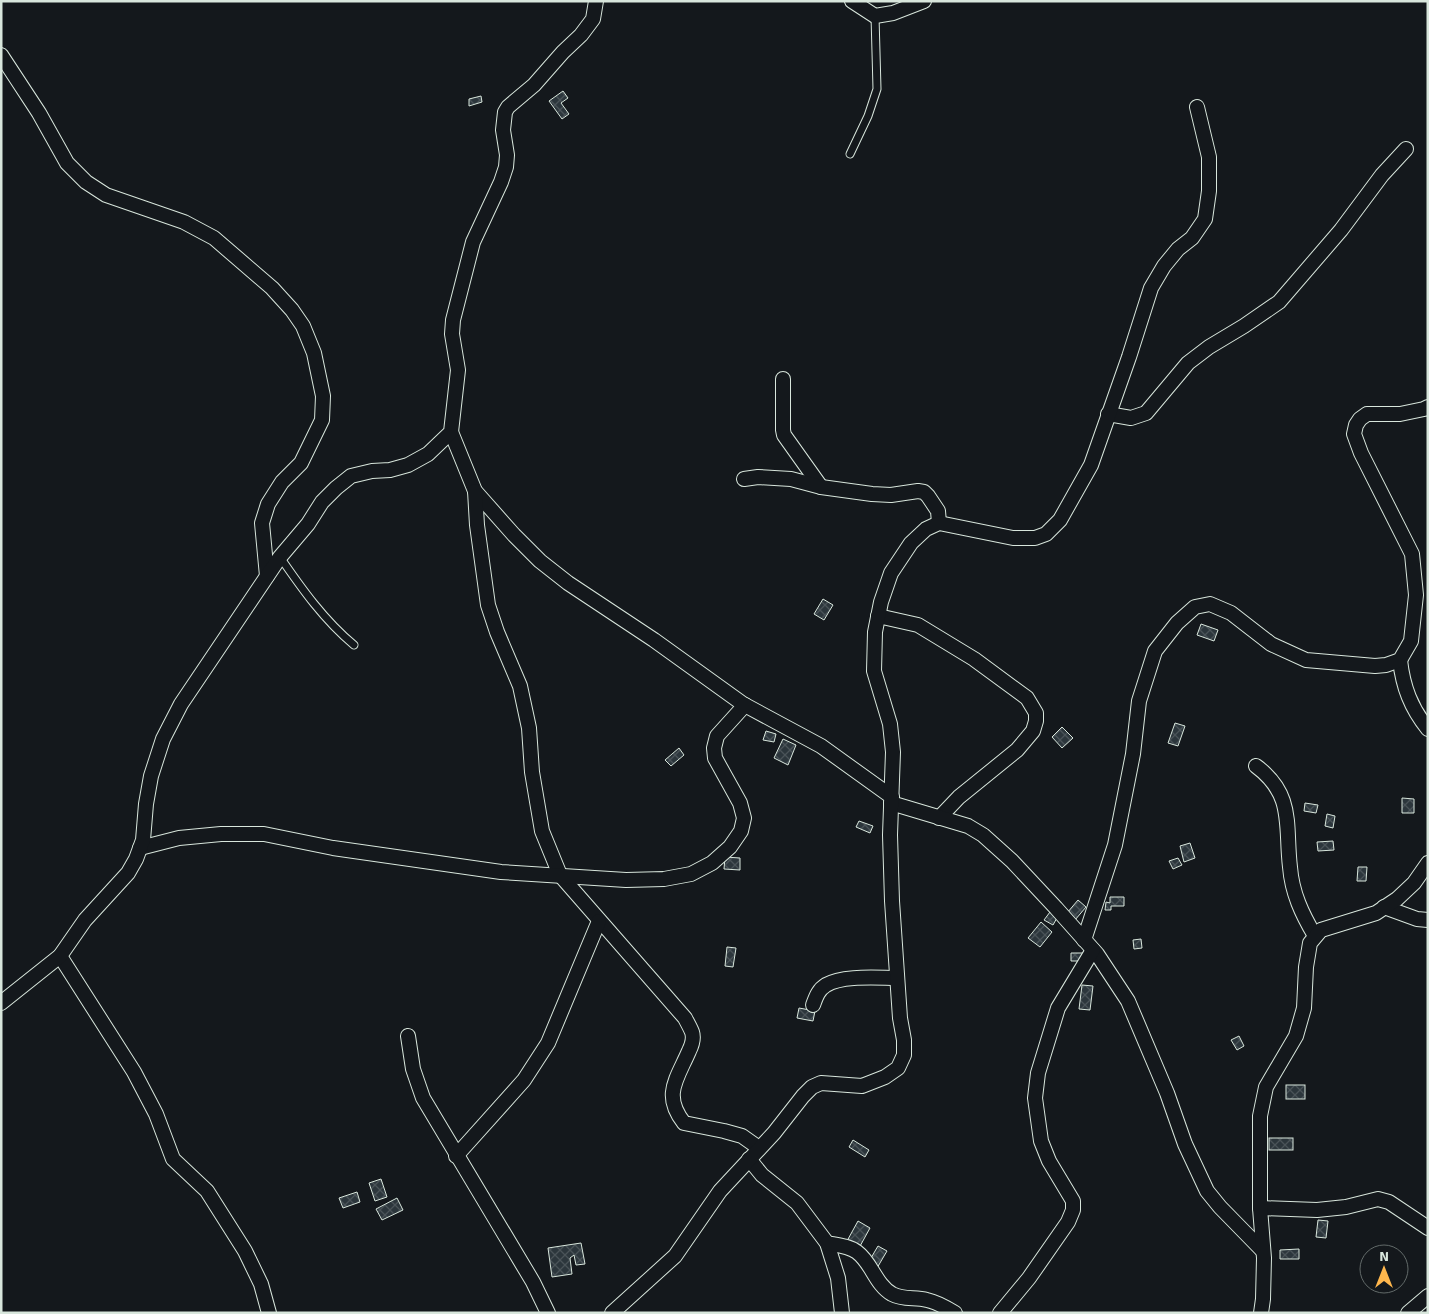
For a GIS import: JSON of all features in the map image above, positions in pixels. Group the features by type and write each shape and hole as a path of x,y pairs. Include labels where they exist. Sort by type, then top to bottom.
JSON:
{"street":[{"path":"596,1 593,18 581,35 534,85 508,107 505,112 503,130 508,155 506,167 473,242 452,320 452,334 458,370 451,432 475,491 477,525 488,605 497,632 520,686 529,728 532,772 542,831 560,876 684,1018 693,1033 692,1044 672,1094 675,1112 684,1123 742,1136 759,1148"},
{"path":"852,1 875,16 893,13 924,1"},
{"path":"1,55 39,113 67,163 86,182 106,195 184,222 214,238 272,288 292,310 303,326 314,353 323,396 322,420 301,463 282,482 268,504 262,523 267,576"},
{"path":"612,1313 675,1256 720,1191 774,1133 812,1087 821,1083 862,1086 885,1077 898,1068 904,1055 904,1040 897,978 891,882 890,835 893,752 890,724 874,671 875,632 881,602 890,573 911,543 926,529 939,524 1013,538 1035,538 1046,534 1060,520 1091,465 1151,288 1164,266 1178,248 1192,238 1205,219 1209,191 1209,157 1197,107"},
{"path":"1108,414 1131,418 1146,413 1188,363 1209,347 1280,302 1341,230 1382,175 1406,149"},
{"path":"783,379 784,435 821,487"},
{"path":"1428,407 1400,414 1367,414 1356,425 1354,434 1361,453 1412,554 1416,596 1411,641 1400,660 1405,691 1417,716 1428,729"},
{"path":"1,1003 60,956 85,920 128,873 143,840 151,776 163,739 182,704 267,576 280,557 308,524 322,502 352,476 408,465 428,454 451,432"},
{"path":"744,479 758,477 791,479 821,487 890,495 918,491 924,492 938,511 939,524"},
{"path":"475,491 540,561 568,583 654,640 745,705 821,746 891,800 939,818 968,826 983,836 1012,861 1093,950 1128,1001 1167,1093 1185,1144 1207,1191 1263,1251"},
{"path":"1084,940 1115,844 1133,754 1139,701 1155,651 1178,623 1195,607 1210,604 1231,613 1271,644 1306,660 1375,666 1386,665 1400,660"},
{"path":"878,616 918,625 967,654 1027,698 1036,713 1036,721 1032,731 1017,750 959,797 939,818"},
{"path":"140,848 179,838 221,834 264,834 333,848 414,861 501,872 626,880 664,879 691,874 712,863 730,847 741,831 744,818 740,803 715,758 714,748 717,736 745,705"},
{"path":"1256,766 1270,776 1280,792 1287,812 1290,868 1295,895 1301,912 1315,936"},
{"path":"1261,1313 1263,1299 1263,1251 1260,1208 1260,1116 1266,1087 1296,1036 1304,1008 1310,943 1321,930 1376,913 1398,899 1414,883 1428,863"},
{"path":"1384,908 1417,919 1428,920"},
{"path":"456,1156 524,1080 548,1043 599,921"},
{"path":"1000,1313 1029,1278 1068,1222 1074,1210 1072,1201 1053,1169 1041,1141 1035,1098 1038,1073 1058,1008 1093,950"},
{"path":"60,956 134,1072 156,1114 173,1159 206,1191 245,1251 261,1284 269,1313"},
{"path":"813,1005 818,993 824,986 833,982 860,978 897,978"},
{"path":"408,1036 413,1069 423,1098 533,1282 548,1313"},
{"path":"749,1159 762,1175 797,1203 828,1243 838,1278 842,1313"},
{"path":"1260,1208 1316,1210 1346,1207 1378,1199 1389,1202 1428,1228"},
{"path":"828,1243 856,1251 865,1259 883,1286 893,1294 909,1299 927,1300 955,1313"},
{"path":"1408,1313 1428,1296"}],"lane":[{"path":"850,154 868,116 876,89 875,16"},
{"path":"280,557 319,612 354,645"}],"building":[{"path":"563,91 568,98 561,103 569,114 562,119 549,101"},
{"path":"481,96 482,102 469,106 469,99"},
{"path":"823,599 833,605 824,620 814,614"},
{"path":"1201,624 1218,630 1214,641 1197,635"},
{"path":"1175,723 1185,726 1178,746 1168,743"},
{"path":"1062,727 1073,738 1062,748 1052,737"},
{"path":"766,731 776,734 774,742 763,740"},
{"path":"783,739 796,745 788,765 774,758"},
{"path":"679,748 684,755 671,766 665,760"},
{"path":"1402,798 1414,799 1414,813 1402,813"},
{"path":"1305,803 1318,805 1316,813 1304,811"},
{"path":"1327,814 1335,816 1333,828 1325,826"},
{"path":"859,821 873,826 870,833 856,827"},
{"path":"1333,841 1334,850 1318,851 1317,842"},
{"path":"1190,843 1195,858 1184,862 1180,846"},
{"path":"725,857 740,858 740,870 724,869"},
{"path":"1178,858 1182,865 1173,869 1169,861"},
{"path":"1358,867 1367,867 1366,881 1357,881"},
{"path":"1110,897 1124,897 1124,906 1111,906 1111,910 1105,910 1106,902 1110,903"},
{"path":"1078,900 1086,907 1075,920 1067,913"},
{"path":"1050,912 1058,916 1053,925 1044,920"},
{"path":"1041,922 1052,932 1040,947 1028,938"},
{"path":"1141,939 1142,948 1134,949 1133,940"},
{"path":"727,947 736,948 733,967 725,966"},
{"path":"1071,953 1085,953 1084,961 1071,961"},
{"path":"1082,985 1093,986 1090,1010 1079,1009"},
{"path":"799,1008 815,1011 813,1021 797,1018"},
{"path":"1239,1036 1244,1046 1237,1050 1231,1040"},
{"path":"1286,1085 1305,1085 1305,1099 1286,1099"},
{"path":"1269,1138 1293,1138 1293,1150 1269,1150"},
{"path":"853,1140 869,1150 865,1157 849,1147"},
{"path":"381,1179 387,1197 375,1201 369,1183"},
{"path":"357,1192 360,1202 343,1208 339,1198"},
{"path":"397,1198 403,1210 382,1220 376,1209"},
{"path":"1318,1220 1328,1221 1326,1238 1316,1237"},
{"path":"858,1221 870,1228 859,1248 847,1241"},
{"path":"581,1243 585,1264 576,1265 574,1255 570,1258 572,1274 552,1277 548,1248"},
{"path":"878,1246 887,1251 877,1268 868,1263"},
{"path":"1299,1249 1299,1259 1280,1259 1280,1250"}]}
